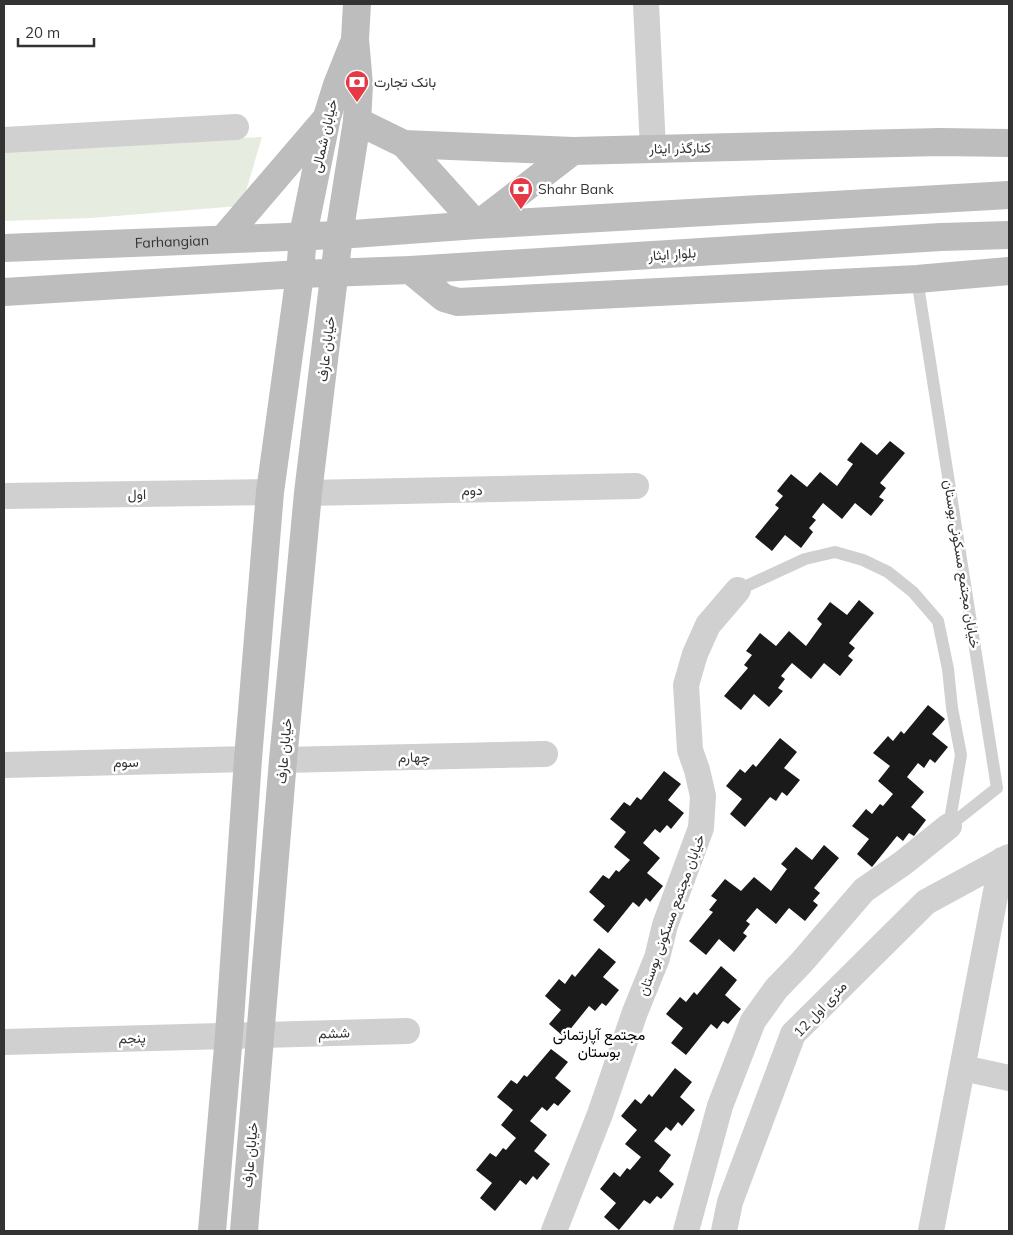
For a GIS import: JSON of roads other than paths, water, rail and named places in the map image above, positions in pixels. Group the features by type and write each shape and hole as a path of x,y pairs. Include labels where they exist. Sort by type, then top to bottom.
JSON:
{"main road":[{"name":"خیابان شمالی","path":"336,272 339,234 357,121 359,84 355,39 357,4"},
{"name":"خیابان شمالی","path":"300,274 303,236 327,117 355,39"},
{"path":"224,238 327,117"},
{"name":"کنارگذر ایثار","path":"357,121 404,144 572,151 931,142 1009,143"},
{"path":"404,144 477,225"},
{"path":"477,225 572,151"},
{"path":"339,234 1009,195"},
{"name":"Farhangian","path":"4,248 339,234"},
{"name":"بلوار ایثار","path":"336,272 410,270 922,238 1009,235"},
{"path":"410,270 444,298 458,302 917,279 1009,271"},
{"path":"4,292 336,272"},
{"name":"خیابان عارف","path":"244,1231 283,760 308,493 336,272"},
{"path":"212,1231 229,1036 248,759 270,492 300,274"}],"street":[{"path":"646,4 653,149"},
{"path":"4,140 236,127"},
{"name":"دوم","path":"308,493 636,486"},
{"name":"اول","path":"4,496 270,492"},
{"name":"خیابان مجتمع مسکونی بوستان","path":"554,1231 600,1114 635,1012 657,958 665,925 702,828 703,796 690,750 686,685 695,654 708,625 738,590"},
{"name":"چهارم","path":"283,760 545,754"},
{"name":"سوم","path":"4,765 248,759"},
{"name":"خیابان مجتمع مسکونی بوستان","path":"686,1231 720,1106 753,1021 776,989 864,890 903,863 949,826"},
{"path":"931,1231 962,1068 1006,859"},
{"name":"12 متری اول","path":"724,1231 730,1202 793,1034 926,902 1006,859"},
{"name":"ششم","path":"260,1036 407,1031"},
{"name":"پنجم","path":"4,1042 260,1036"},
{"path":"962,1068 1009,1078"}],"lane":[{"name":"خیابان مجتمع مسکونی بوستان","path":"917,279 997,788 949,826"},
{"name":"خیابان مجتمع مسکونی بوستان","path":"738,590 805,559 835,552 863,560 888,572 913,592 938,621 948,669 952,708 961,755 949,826"}],"place":[{"name":"بانک تجارت","path":"357,103"},
{"name":"Shahr Bank","path":"521,210"}],"district":[{"name":"مجتمع آپارتمانی بوستان","path":"599,1042"}]}
